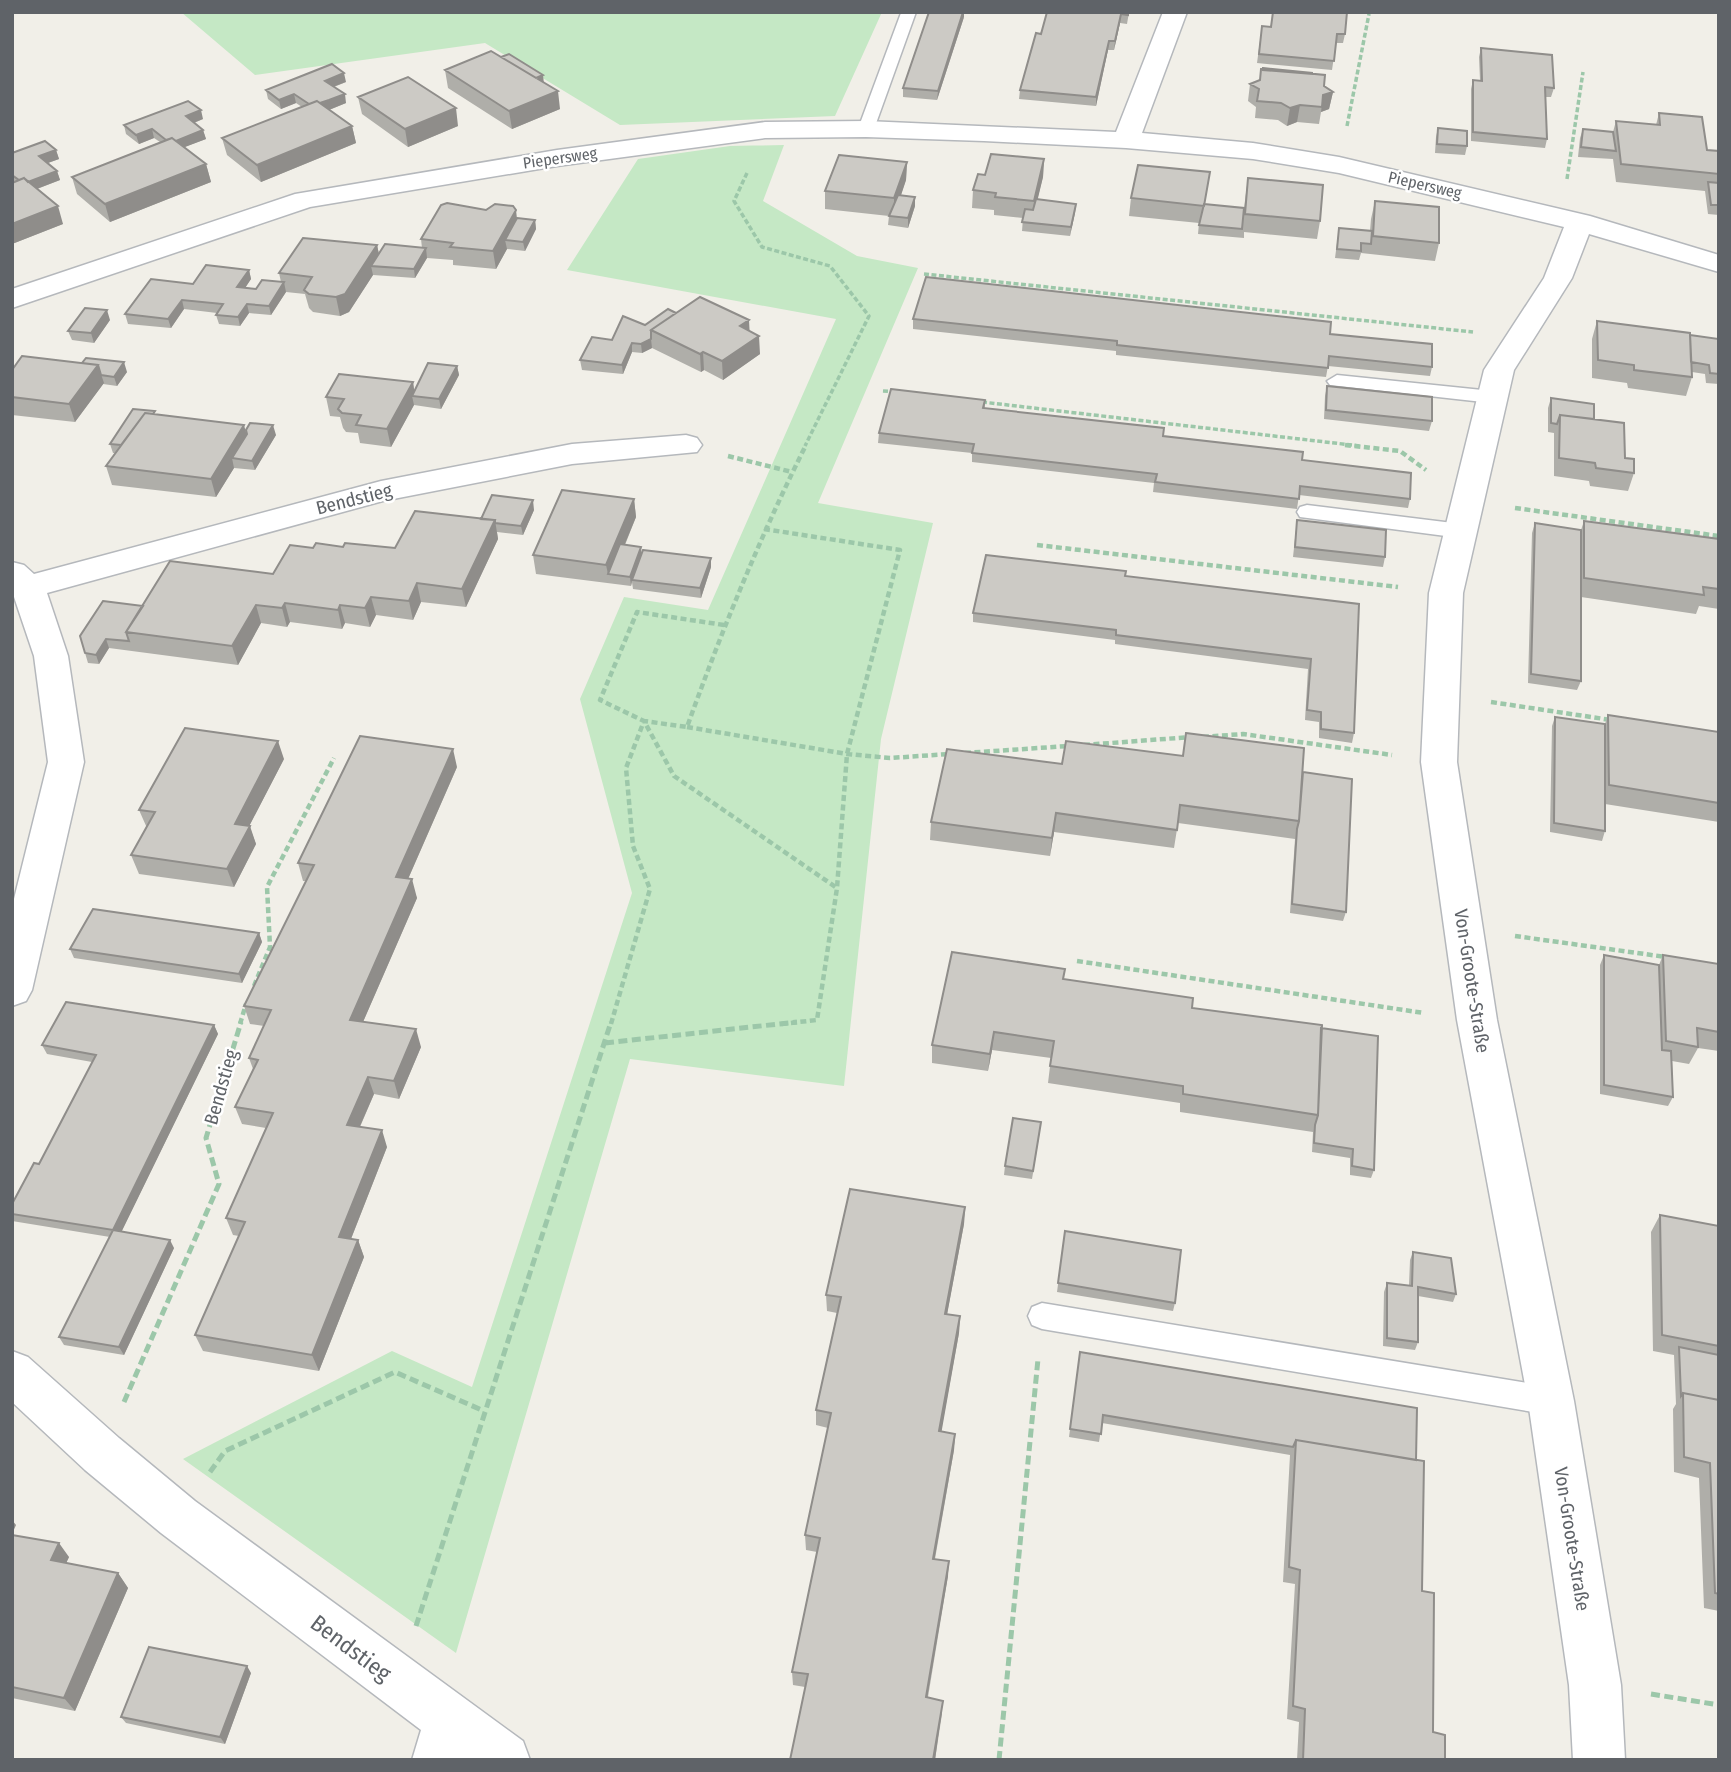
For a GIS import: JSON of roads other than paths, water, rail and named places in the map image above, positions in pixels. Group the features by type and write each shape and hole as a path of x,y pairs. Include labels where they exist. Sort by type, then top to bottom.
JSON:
{"street":[{"path":"1126,140 1175,12"},
{"name":"Piepersweg","path":"12,299 305,200 557,158 765,131 866,129 1126,140 1253,151 1339,165 1570,220 1719,264"},
{"name":"Von-Groote-Straße","path":"1570,220 1558,278 1499,370 1492,397 1446,593 1439,762 1477,1020 1550,1401 1595,1685 1599,1760"},
{"name":"Bendstieg","path":"12,990 66,762 51,656 20,580 381,491 572,454 686,445"},
{"name":"Bendstieg","path":"12,1372 102,1454 178,1517 398,1683 444,1740 504,1760"}],"lane":[{"path":"866,129 909,13"},
{"path":"1337,381 1492,397"},
{"path":"1307,512 1464,516"},
{"path":"1042,1316 1550,1401"}]}
